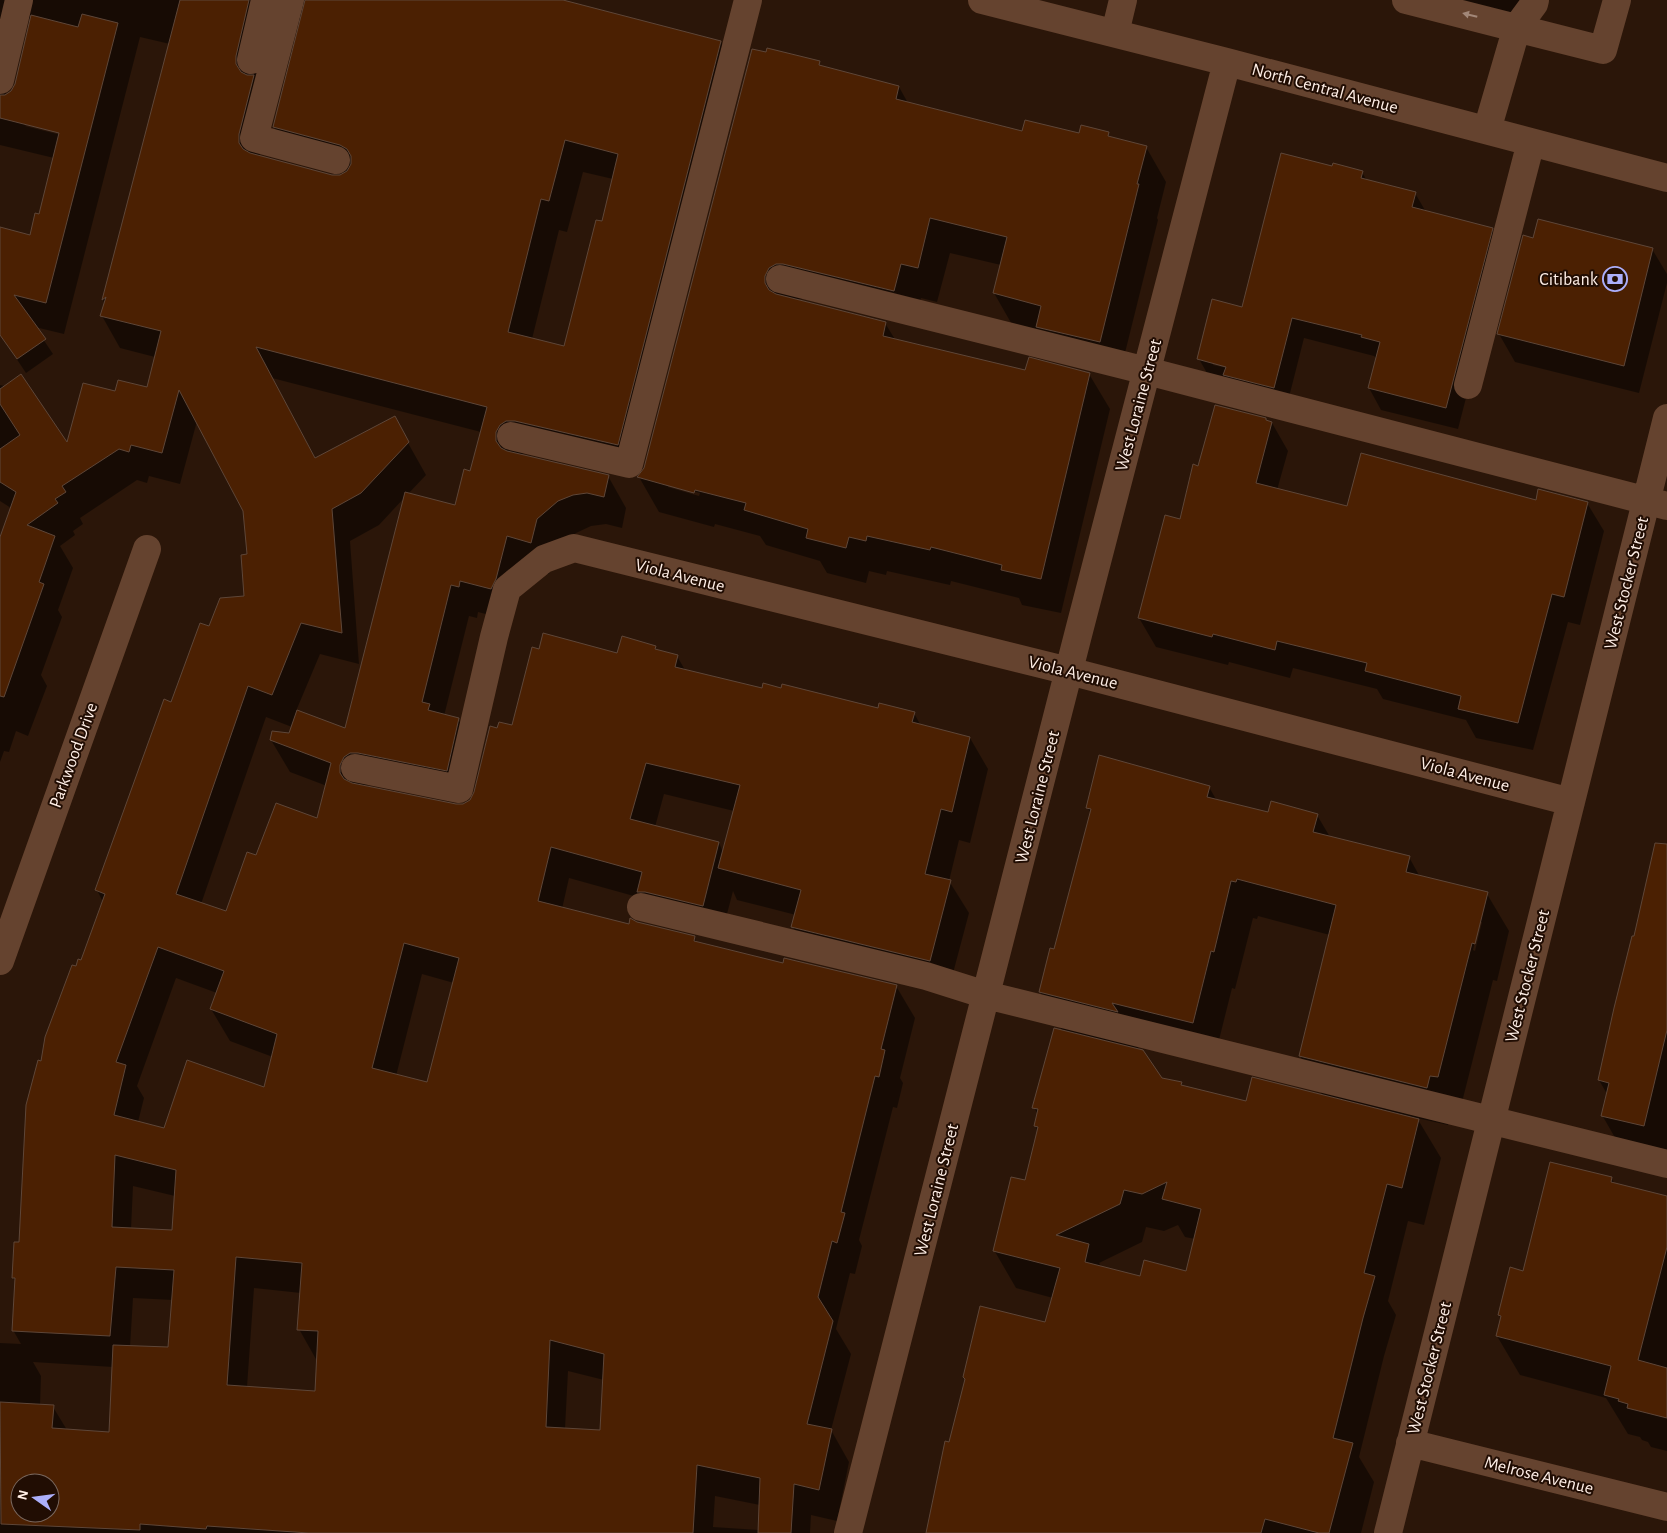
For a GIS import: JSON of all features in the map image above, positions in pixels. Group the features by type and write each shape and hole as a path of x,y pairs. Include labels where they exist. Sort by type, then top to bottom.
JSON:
{"street":[{"path":"0,80 19,0"},
{"path":"251,60 265,0"},
{"path":"290,0 254,138 336,160"},
{"path":"511,436 629,464 748,0"},
{"name":"North Central Avenue","path":"982,0 1228,62 1667,178"},
{"path":"1115,34 1123,0"},
{"path":"1406,0 1603,50 1617,0"},
{"path":"1488,130 1517,27 1535,0"},
{"name":"West Loraine Street","path":"848,1533 1069,671 1228,62"},
{"path":"1468,385 1531,142"},
{"path":"780,279 1147,371 1657,503"},
{"name":"West Stocker Street","path":"1388,1533 1571,802 1657,503 1667,418"},
{"name":"Viola Avenue","path":"355,768 459,789 507,589 544,559 574,548 1069,671 1571,802"},
{"name":"Parkwood Drive","path":"0,961 147,549"},
{"path":"641,907 926,976 986,995 1667,1164"},
{"name":"Melrose Avenue","path":"1410,1444 1667,1507"}],"building":[{"path":"180,0 249,0 236,56 236,64 241,72 247,75 254,75 239,134 239,143 243,149 250,153 332,175 340,175 347,171 351,164 351,156 347,149 340,145 273,127 305,0 563,0 721,41 618,445 515,421 506,421 500,425 496,432 496,441 501,448 507,451 609,475 604,497 587,493 573,495 558,501 537,519 531,543 507,536 496,579 491,589 460,581 459,587 451,585 422,702 430,704 428,710 459,718 447,771 350,753 344,757 340,765 340,773 344,779 352,783 456,804 463,804 470,800 474,792 490,726 497,728 499,722 512,725 532,647 539,649 543,633 617,653 622,636 656,646 655,649 678,655 675,667 762,688 763,683 781,688 782,684 878,708 879,703 915,712 912,722 970,737 952,812 941,809 925,874 951,880 930,961 791,927 801,890 718,868 740,785 646,763 630,819 719,842 703,906 645,892 637,892 642,872 551,847 538,901 629,924 630,918 637,922 695,936 694,941 783,963 784,958 897,985 881,1049 885,1050 879,1077 875,1076 841,1212 845,1213 837,1243 832,1241 818,1297 833,1321 807,1424 832,1429 819,1490 794,1484 791,1533 758,1533 760,1478 697,1465 693,1533 309,1533 207,1526 206,1529 140,1524 140,1530 1,1524 0,1402 54,1405 52,1428 109,1432 113,1345 168,1347 174,1270 116,1267 110,1336 12,1331 15,1278 12,1278 14,1242 19,1242 26,1105 38,1060 41,1061 45,1037 72,965 76,966 78,959 81,960 105,894 95,890 164,699 171,702 200,623 209,626 220,598 244,596 241,555 247,554 243,511 179,390 162,453 131,445 129,452 119,449 62,486 66,492 55,499 58,503 27,525 55,536 39,582 44,584 4,697 0,696 0,537 16,492 0,482 0,449 20,435 0,404 0,389 21,374 67,442 83,383 115,391 118,380 147,387 161,331 100,316 106,297 102,300","holes":["565,140 618,154 602,221 596,220 564,346 508,332 541,199 549,201","256,347 487,407 470,471 464,469 455,505 405,492 345,728 297,710 289,733 272,731 270,740 331,763 317,818 276,803 256,855 247,852 226,911 176,894 248,686 272,695 301,623 342,633 332,509 361,493 409,442 395,416 315,458","404,943 459,958 427,1082 372,1068","158,947 224,971 210,1009 277,1034 264,1087 187,1060 164,1128 114,1115 126,1065 116,1062","115,1155 176,1170 172,1230 112,1227","236,1257 302,1263 297,1330 318,1331 315,1391 227,1385","550,1340 604,1354 600,1430 546,1427"]},
{"path":"82,14 118,23 46,303 14,295 46,339 17,359 0,335 0,227 30,235 35,213 39,214 59,133 0,118 0,95 5,95 11,91 15,84 31,15 78,27"},
{"path":"767,48 820,61 819,65 899,86 896,99 1022,131 1025,120 1079,133 1081,125 1109,132 1108,136 1147,146 1100,342 1036,327 1041,306 993,293 1007,237 930,218 918,268 901,264 894,291 783,264 776,264 769,268 765,276 765,283 769,290 776,294 886,322 883,336 1025,370 1029,357 1090,373 1041,579 1001,570 1002,565 931,547 930,550 867,536 866,541 849,537 846,548 806,538 808,529 744,510 746,503 695,490 694,493 637,477 644,468 752,49 766,52"},
{"path":"1281,153 1332,166 1333,163 1363,171 1361,178 1416,192 1412,207 1493,228 1446,408 1368,388 1380,342 1361,337 1362,335 1292,318 1274,388 1223,375 1226,367 1197,359 1212,299 1242,307"},
{"path":"1538,219 1653,248 1624,366 1497,334 1523,235 1533,238"},
{"path":"1215,405 1266,418 1266,420 1272,422 1256,483 1347,506 1361,453 1536,500 1538,489 1588,502 1564,597 1552,594 1518,723 1458,709 1461,696 1365,671 1367,663 1277,641 1275,650 1213,634 1212,637 1138,618 1165,515 1180,519 1193,464 1198,466"},
{"path":"1099,755 1210,786 1207,797 1268,812 1271,801 1318,814 1313,832 1410,856 1406,872 1488,892 1475,944 1472,943 1438,1077 1430,1076 1427,1088 1299,1056 1336,905 1237,879 1236,882 1231,881 1214,952 1211,951 1193,1023 1112,1003 1118,1012 1039,992 1050,948 1054,949 1091,809 1086,808"},
{"path":"1655,843 1667,844 1667,1030 1644,1126 1601,1116 1609,1083 1598,1080"},
{"path":"1054,1028 1143,1050 1162,1078 1182,1082 1181,1085 1246,1101 1252,1077 1419,1119 1402,1188 1387,1184 1364,1273 1375,1276 1333,1438 1353,1443 1329,1533 1319,1533 1265,1519 1261,1533 926,1533 945,1441 949,1442 965,1379 963,1377 980,1306 1045,1322 1060,1268 993,1251 1011,1177 1025,1180 1038,1127 1034,1126 1038,1109 1032,1108","holes":["1167,1182 1162,1199 1201,1209 1186,1271 1144,1260 1140,1276 1085,1262 1089,1244 1056,1235 1120,1204 1124,1190 1142,1194"]},
{"path":"1550,1162 1612,1177 1611,1182 1667,1196 1667,1247 1638,1360 1667,1368 1667,1418 1627,1408 1628,1404 1618,1401 1619,1399 1604,1395 1611,1366 1496,1336 1501,1316 1498,1315 1510,1267 1523,1271"}],"place":[{"name":"Citibank","path":"1615,279"}]}
